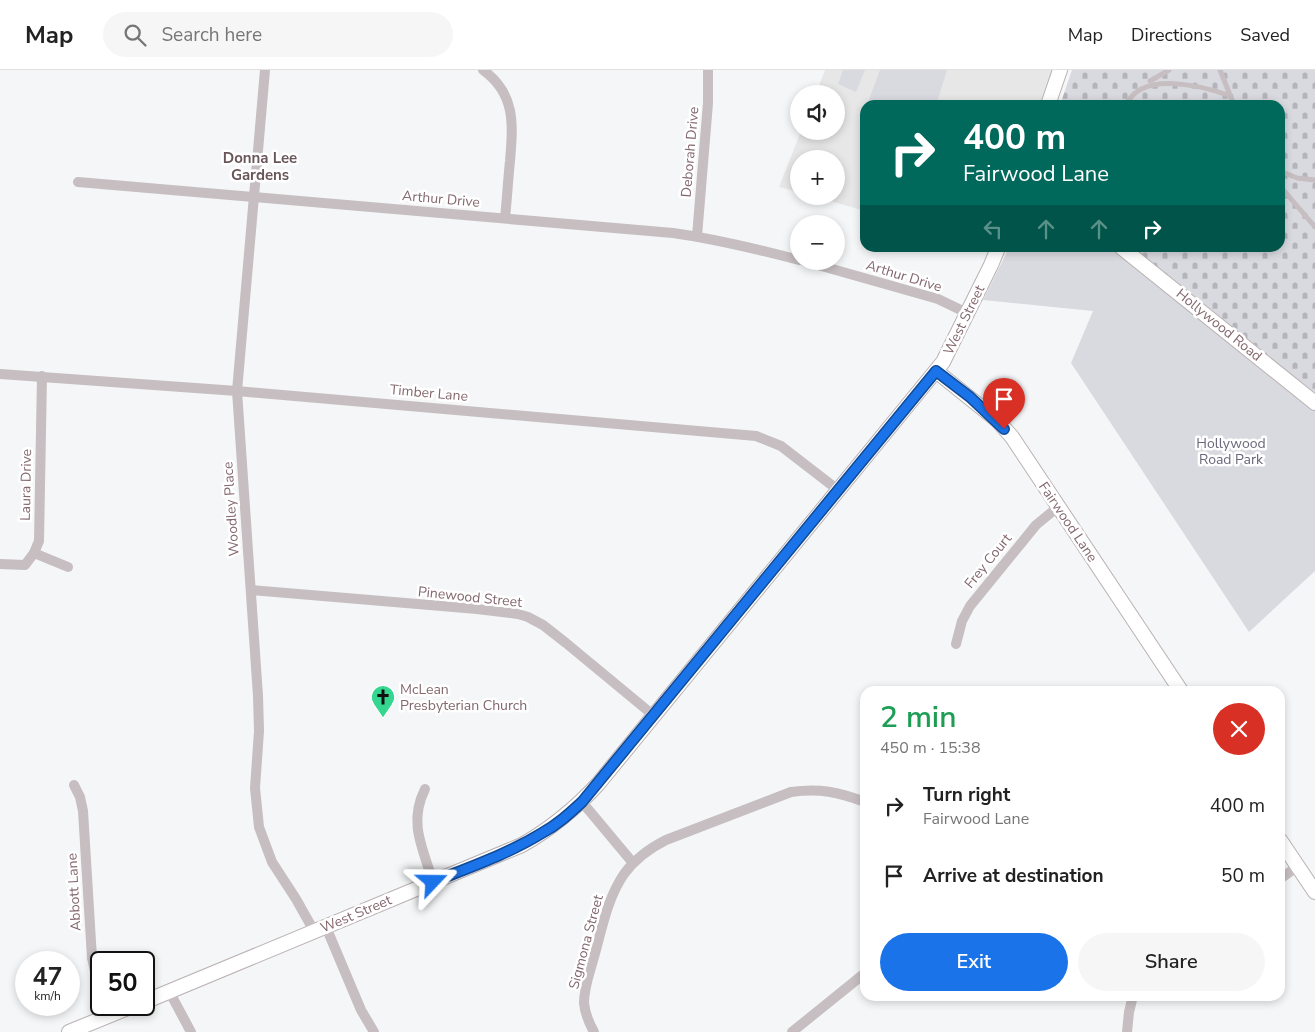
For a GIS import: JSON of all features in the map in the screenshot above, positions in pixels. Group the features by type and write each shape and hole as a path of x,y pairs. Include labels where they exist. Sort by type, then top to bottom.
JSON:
{"main road":[{"path":"1050,100 1060,70"},
{"name":"West Street","path":"155,997 522,845 550,828 582,802 943,362 996,252"},
{"name":"Hollywood Road","path":"1127,252 1315,403"},
{"name":"Fairwood Lane","path":"936,371 990,415 1012,437 1177,686"},
{"path":"1285,847 1315,892"},
{"path":"69,1032 97,1016"}],"street":[{"name":"Woodley Place","path":"265,70 237,391 258,696 259,731 255,788 259,827 272,862 320,929 374,1032"},
{"path":"483,70 498,85 507,98 511,111 513,126 505,218"},
{"name":"Deborah Drive","path":"697,236 708,104 708,70"},
{"name":"Arthur Drive","path":"78,182 697,236 790,258"},
{"name":"Arthur Drive","path":"836,270 938,299 967,313"},
{"name":"Timber Lane","path":"0,374 237,391 756,436 781,446 838,490"},
{"name":"Laura Drive","path":"34,553 39,541 42,376"},
{"name":"Frey Court","path":"956,644 962,621 970,606 1036,525 1058,507"},
{"path":"0,564 25,565 34,553 68,568"},
{"name":"Pinewood Street","path":"250,590 478,609 528,617 542,624 653,715"},
{"name":"Abbott Lane","path":"74,785 80,797 83,811 92,951"},
{"path":"424,788 417,806 416,825 433,882"},
{"path":"582,802 633,863 654,846 666,840 791,792 823,790 844,794 860,800"},
{"name":"Sigmona Street","path":"594,1032 586,1015 584,1003 586,988 608,904 615,888 633,863"},
{"path":"1285,875 1298,866"},
{"path":"792,1032 860,977"},
{"path":"169,991 191,1032"},
{"path":"1126,1032 1131,1001"}],"lane":[{"path":"1127,100 1134,91 1169,70"},
{"path":"1220,70 1232,100"},
{"path":"1141,87 1166,80 1180,81 1203,86 1231,96"},
{"path":"1285,173 1296,178 1315,180"},
{"path":"1285,192 1315,227"}],"shaded area":[{"path":"825,70 1052,70 1042,100 860,100 860,210 844,205 845,150 794,150 797,140 845,140 845,85 819,85"},
{"path":"790,159 790,190 779,187"}],"green space":[{"path":"843,70 865,70 856,92 845,87 845,85 838,84"},
{"path":"880,70 947,70 938,100 869,100"},
{"path":"1072,70 1315,70 1315,393 1139,252 1285,252 1285,100 1062,100"},
{"name":"Hollywood Road Park","path":"1007,252 1121,252 1315,410 1315,571 1249,632 1071,363 1093,311 983,300"}],"place":[{"name":"McLean Presbyterian Church","path":"383,718"}],"district":[{"name":"Donna Lee Gardens","path":"260,166"}],"route":[{"path":"433,882 522,845 564,818 582,802 936,371 997,420 1004,429"}]}
